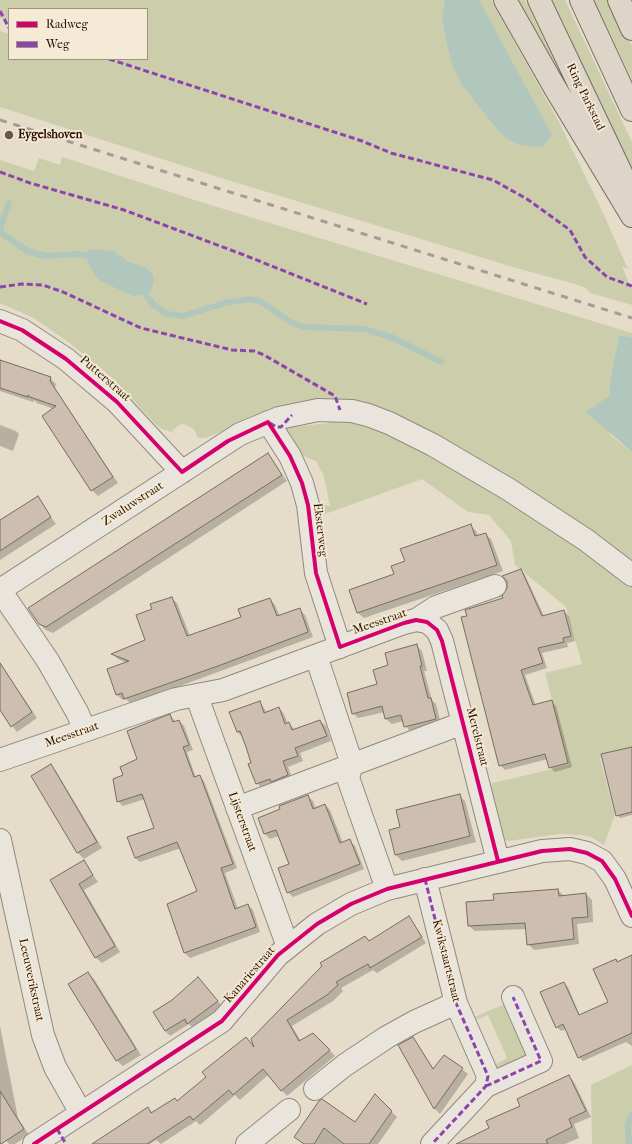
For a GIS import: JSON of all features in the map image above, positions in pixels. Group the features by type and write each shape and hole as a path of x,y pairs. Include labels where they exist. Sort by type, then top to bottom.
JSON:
{"highway":[{"path":"505,0 554,88 632,216"},
{"name":"Ring Parkstad","path":"539,0 632,194"},
{"path":"581,0 632,110"},
{"path":"619,0 632,29"}],"street":[{"name":"Putterstraat","path":"0,321 22,330 66,359 117,402 182,472"},
{"name":"Zwaluwstraat","path":"0,590 228,441 268,422 318,410 340,410 368,415 389,422 433,445 508,489 586,540 632,575"},
{"name":"Eksterweg","path":"268,422 290,456 302,483 308,504 316,573 340,647"},
{"name":"Meesstraat","path":"0,760 176,699 197,697 223,690 404,623 422,621 436,607 495,586"},
{"path":"0,590 52,667 77,712 85,730"},
{"name":"Merelstraat","path":"422,621 437,630 442,641 498,861"},
{"path":"316,656 352,764 348,778 387,889"},
{"name":"Lijsterstraat","path":"197,697 288,947"},
{"path":"237,808 463,723"},
{"name":"Leeuwerikstraat","path":"0,840 43,1035 55,1067 81,1114"},
{"name":"Kanariestraat","path":"34,1144 62,1137 81,1114 222,1021 278,955 316,924 351,904 387,889 542,851 570,849 587,853 602,861 615,879 632,916"},
{"name":"Kwikstaartstraat","path":"425,879 456,1003 488,1076 486,1086"},
{"path":"432,1144 486,1086 541,1061 513,997"},
{"path":"315,1089 345,1065 387,1037 414,1022 456,1003"},
{"path":"247,1144 289,1110"}],"green space":[{"path":"0,0 491,0 559,122 603,213 628,269 622,267 632,290 632,305 590,293 586,288 575,284 516,268 218,177 0,107 0,31 8,34 8,60 148,60 148,8 8,8 8,21 0,18"},
{"path":"511,0 525,0 560,72 556,78"},
{"path":"550,0 565,0 632,142 632,173"},
{"path":"594,0 612,0 632,46 632,80"},
{"path":"62,157 204,203 632,333 632,337 619,335 610,381 609,396 610,435 632,452 632,750 600,758 615,815 604,845 591,837 581,835 559,834 508,841 503,838 489,784 569,765 545,673 582,664 566,607 515,565 511,541 489,515 468,512 422,479 314,518 315,500 330,507 324,476 316,461 296,453 282,428 329,423 329,406 278,409 253,416 205,438 198,438 194,429 184,424 179,425 171,432 162,429 154,423 115,380 71,344 34,318 0,303 0,160 34,171 39,158 60,165"},
{"path":"510,1002 534,1056 496,1074 494,1065 507,1058 488,1015 474,1021 472,1018"},
{"path":"632,1065 632,1144 592,1144 591,1085"}],"shaded area":[{"path":"445,0 479,0 552,135 543,146 525,146 517,144 506,138 462,85 453,67 442,19"},
{"path":"88,250 113,251 129,262 146,268 152,273 154,280 151,290 148,293 134,296 102,282 96,277 88,263"},
{"path":"619,335 632,337 632,452 586,412 609,396 610,381"}],"building":[{"path":"0,360 51,377 50,381 113,477 91,491 42,416 56,406 28,395 28,397 0,388"},
{"path":"268,453 282,475 46,627 39,624 28,608"},
{"path":"38,496 51,517 0,551 0,520"},
{"path":"471,524 475,536 486,533 497,565 357,613 349,590 394,574 391,566 405,561 400,549"},
{"path":"521,569 542,616 564,610 571,636 563,638 564,642 538,648 543,663 521,670 533,705 552,700 568,763 549,768 545,754 499,766 461,617 467,616 465,610 503,598 502,596 507,588 507,581 502,576"},
{"path":"172,597 187,636 241,617 238,609 270,598 277,616 300,608 308,632 124,699 122,693 116,695 107,669 129,661 111,654 145,640 136,615 152,609 150,604"},
{"path":"417,644 422,666 420,666 428,698 431,698 436,719 404,727 401,715 385,719 382,706 352,714 347,693 377,684 373,670 388,665 385,653"},
{"path":"0,663 32,712 11,727 0,710"},
{"path":"260,701 264,713 279,707 285,724 289,722 292,730 320,720 327,736 295,748 298,756 283,761 288,775 271,782 270,779 256,784 248,764 251,763 240,731 237,732 229,712"},
{"path":"170,714 173,722 179,720 189,745 183,747 194,777 200,775 233,864 221,868 235,909 248,904 256,927 184,953 167,904 197,891 177,842 135,858 127,837 154,828 142,794 117,802 113,779 123,775 120,767 137,759 127,731"},
{"path":"632,747 632,812 616,816 601,754"},
{"path":"51,764 97,842 77,853 31,776"},
{"path":"460,794 470,836 395,855 389,830 400,827 396,810"},
{"path":"308,795 313,809 325,804 340,843 350,839 360,864 287,893 278,868 289,864 276,830 264,834 258,818 280,809 279,806"},
{"path":"84,860 93,875 79,884 115,946 95,958 50,880"},
{"path":"558,889 559,896 586,893 588,917 572,918 574,939 527,945 525,923 468,926 466,902 494,900 493,894"},
{"path":"409,916 422,937 370,968 368,964 336,982 338,985 327,995 287,1020 299,1041 313,1033 330,1050 281,1091 263,1069 233,1095 229,1090 193,1120 190,1116 147,1144 92,1144 148,1107 151,1113 175,1098 177,1101 206,1077 202,1072 246,1037 254,1047 251,1039 322,966 320,963 365,936 369,941"},
{"path":"632,955 632,1033 578,1058 563,1024 556,1028 540,992 564,982 579,1015 608,1002 593,969 616,959 617,962"},
{"path":"88,972 136,1049 116,1061 68,984"},
{"path":"198,977 218,1001 187,1024 185,1019 165,1031 153,1012 172,1000"},
{"path":"413,1037 433,1069 444,1055 463,1068 434,1109 398,1045"},
{"path":"569,1075 586,1111 569,1119 572,1127 546,1140 548,1144 456,1144 489,1128 486,1121 520,1106 517,1099"},
{"path":"0,1091 24,1129 1,1144 0,1144"},
{"path":"375,1094 392,1111 369,1144 344,1144 324,1128 314,1144 304,1144 294,1137 319,1101 322,1099 355,1122"}],"waterway":[{"path":"0,229 9,203"},
{"path":"0,232 27,251 45,256 80,254 93,257"},
{"path":"140,288 154,305 167,314 183,316 225,303 250,299 260,301 292,323 304,327 364,329 391,337 441,362"},
{"path":"629,1144 628,1125 632,1114"}],"railway":[{"path":"0,120 632,318"}],"marked path":[{"path":"0,11 8,26"},
{"path":"112,60 362,141 391,153 493,180 527,199 570,230 585,257 607,277 632,286"},
{"path":"0,172 30,183 124,210 244,255 367,304"},
{"path":"0,287 21,284 43,285 63,292 141,328 232,350 254,351 264,355 335,396 340,410"},
{"path":"270,423 276,427 281,427 292,415"},
{"path":"425,879 456,1003 488,1076 486,1086 432,1144"},
{"path":"486,1086 541,1061 513,997"},
{"path":"57,1129 66,1144"}],"cycle path":[{"path":"0,321 22,330 66,359 117,402 182,472 228,441 268,422 290,456 302,483 308,505 316,573 340,647 416,620 427,622 437,630 442,641 498,861"},
{"path":"34,1144 222,1021 278,955 317,924 351,904 387,889 542,851 570,849 587,853 602,861 615,879 632,916"}],"place":[{"name":"Eygelshoven","path":"9,135"}]}
